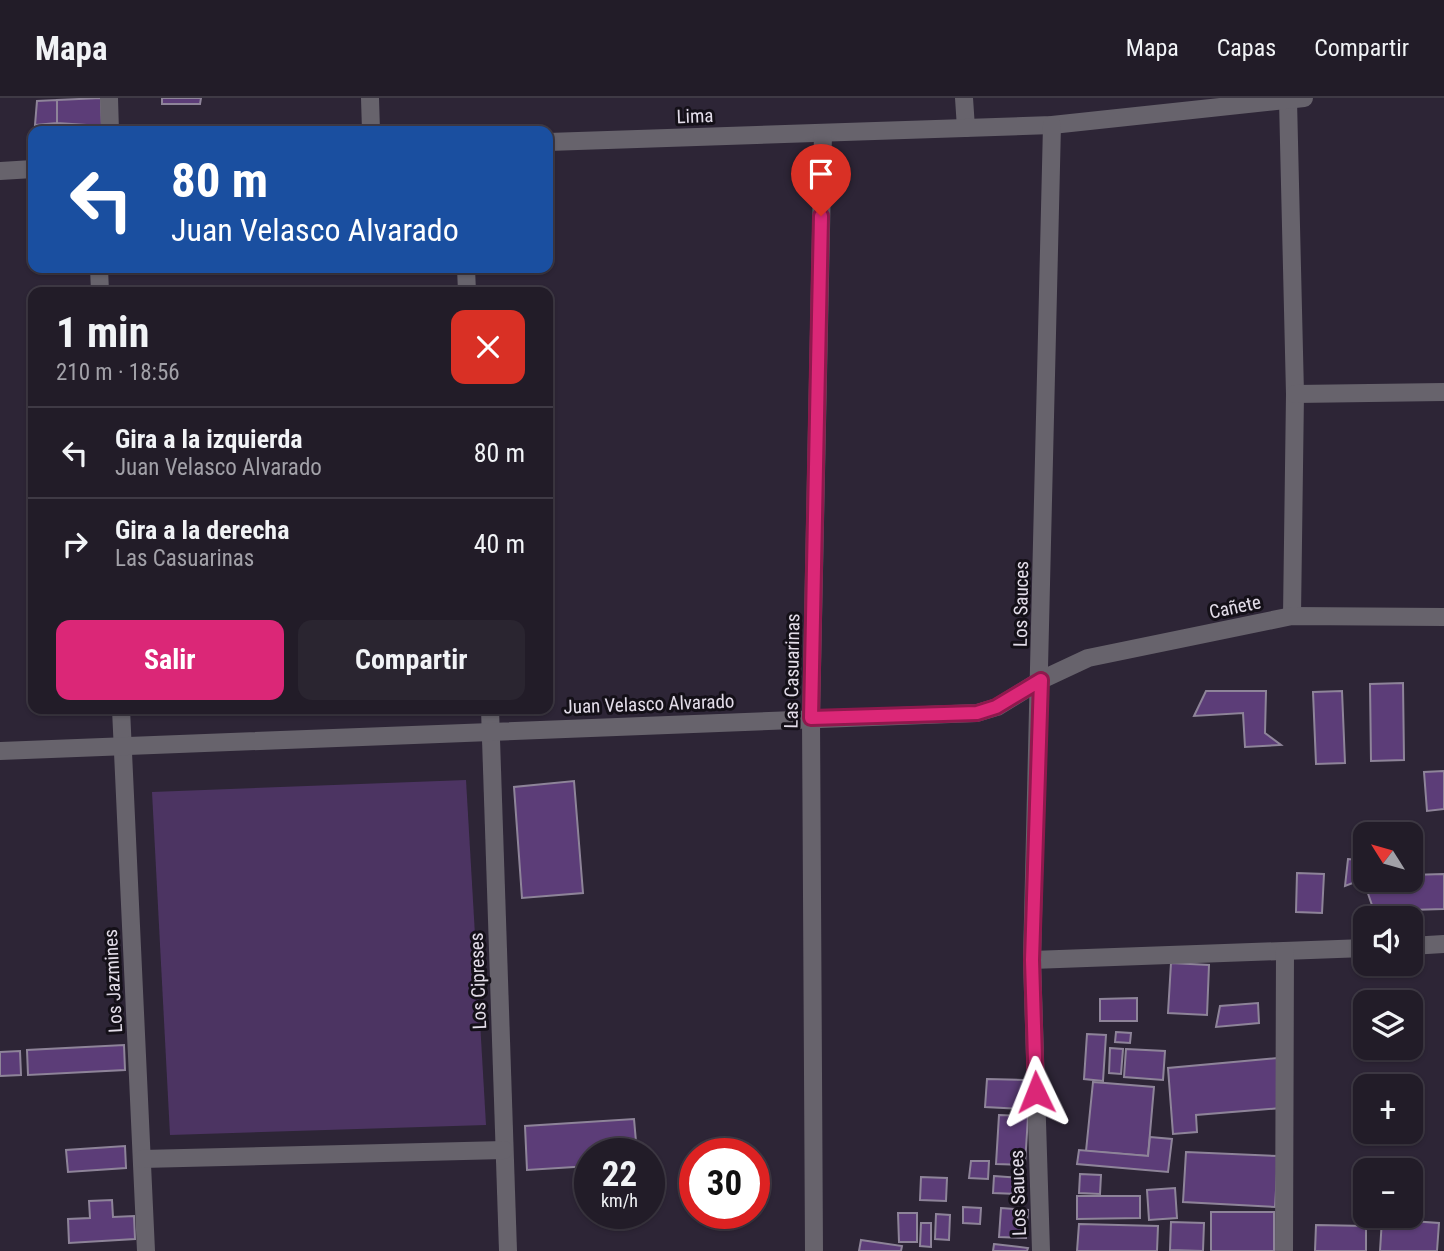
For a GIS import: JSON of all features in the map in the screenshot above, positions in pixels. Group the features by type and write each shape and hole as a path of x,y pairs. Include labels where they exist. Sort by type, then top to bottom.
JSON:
{"street":[{"path":"109,98 110,126"},
{"path":"370,98 371,126"},
{"path":"964,98 966,128"},
{"path":"1292,617 1296,99"},
{"name":"Lima","path":"553,142 1052,125 1296,99"},
{"name":"Los Sauces","path":"1041,1251 1032,960 1041,680 1052,125"},
{"name":"Las Casuarinas","path":"814,1251 811,718 823,133"},
{"path":"0,171 28,169"},
{"path":"1294,394 1444,393"},
{"name":"Cañete","path":"1041,680 1088,658 1292,617 1444,617"},
{"name":"Juan Velasco Alvarado","path":"0,751 977,713 996,707 1041,680"},
{"name":"Los Jazmines","path":"121,714 146,1251"},
{"name":"Los Cipreses","path":"490,714 508,1251"},
{"path":"1423,945 1444,944"},
{"path":"1032,960 1353,948"},
{"path":"1284,1251 1285,951"},
{"path":"142,1158 504,1150"}],"shaded area":[{"path":"466,780 486,1125 170,1135 152,792"}],"building":[{"path":"101,98 102,126 57,123 57,100"},
{"path":"162,98 201,98 200,104 162,104"},
{"path":"57,100 57,123 35,125 37,101"},
{"path":"1403,683 1404,760 1371,761 1370,684"},
{"path":"1206,691 1266,691 1265,733 1281,745 1245,747 1243,713 1194,716"},
{"path":"1342,691 1345,763 1316,764 1313,692"},
{"path":"1444,771 1444,809 1427,811 1424,772"},
{"path":"574,781 583,893 522,898 514,787"},
{"path":"1348,859 1353,860 1353,883 1345,886"},
{"path":"1297,873 1324,874 1322,913 1296,912"},
{"path":"1444,874 1444,909 1423,910 1423,906 1372,906 1367,892 1423,892 1423,875"},
{"path":"1171,963 1209,965 1207,1015 1168,1013"},
{"path":"1137,998 1137,1021 1100,1021 1100,999"},
{"path":"1258,1003 1259,1023 1216,1027 1220,1006"},
{"path":"1116,1032 1131,1033 1130,1043 1115,1042"},
{"path":"1087,1034 1106,1035 1103,1081 1084,1079"},
{"path":"124,1045 125,1070 28,1075 27,1050"},
{"path":"1110,1048 1123,1049 1121,1074 1109,1073"},
{"path":"1126,1049 1165,1051 1163,1080 1124,1077"},
{"path":"20,1051 21,1075 0,1076 0,1052"},
{"path":"1277,1058 1281,1108 1196,1115 1197,1132 1173,1134 1168,1068"},
{"path":"987,1079 1024,1080 1023,1109 985,1107"},
{"path":"1093,1082 1154,1087 1148,1156 1086,1151"},
{"path":"999,1115 1028,1116 1025,1165 996,1164"},
{"path":"634,1119 636,1138 574,1138 574,1167 527,1170 525,1126"},
{"path":"1150,1137 1172,1139 1168,1172 1077,1164 1079,1150 1148,1156"},
{"path":"125,1146 126,1168 68,1172 66,1150"},
{"path":"1186,1152 1278,1156 1275,1207 1183,1202"},
{"path":"971,1161 989,1161 988,1179 969,1178"},
{"path":"1080,1174 1101,1175 1100,1194 1079,1193"},
{"path":"994,1176 1020,1178 1020,1194 993,1193"},
{"path":"921,1177 947,1178 946,1201 920,1200"},
{"path":"1175,1188 1177,1218 1149,1220 1147,1190"},
{"path":"1077,1196 1140,1196 1140,1218 1077,1219"},
{"path":"112,1200 113,1217 134,1216 135,1239 69,1243 68,1219 90,1218 89,1201"},
{"path":"963,1207 981,1208 980,1224 963,1223"},
{"path":"1001,1208 1028,1210 1026,1238 999,1237"},
{"path":"1211,1212 1274,1212 1274,1251 1211,1251"},
{"path":"898,1213 917,1213 917,1242 899,1242"},
{"path":"936,1214 950,1215 949,1240 935,1239"},
{"path":"1171,1222 1204,1223 1203,1251 1170,1250"},
{"path":"1423,1222 1439,1223 1437,1251 1380,1251 1381,1228 1423,1228"},
{"path":"921,1223 931,1223 931,1247 920,1246"},
{"path":"1079,1224 1158,1226 1157,1251 1077,1251"},
{"path":"1316,1225 1366,1228 1366,1251 1315,1251"},
{"path":"861,1240 902,1246 901,1251 859,1251"},
{"path":"994,1244 1028,1248 1027,1251 993,1251"}],"route":[{"path":"821,216 811,718 977,713 996,707 1041,680 1032,960 1036,1092"}]}
